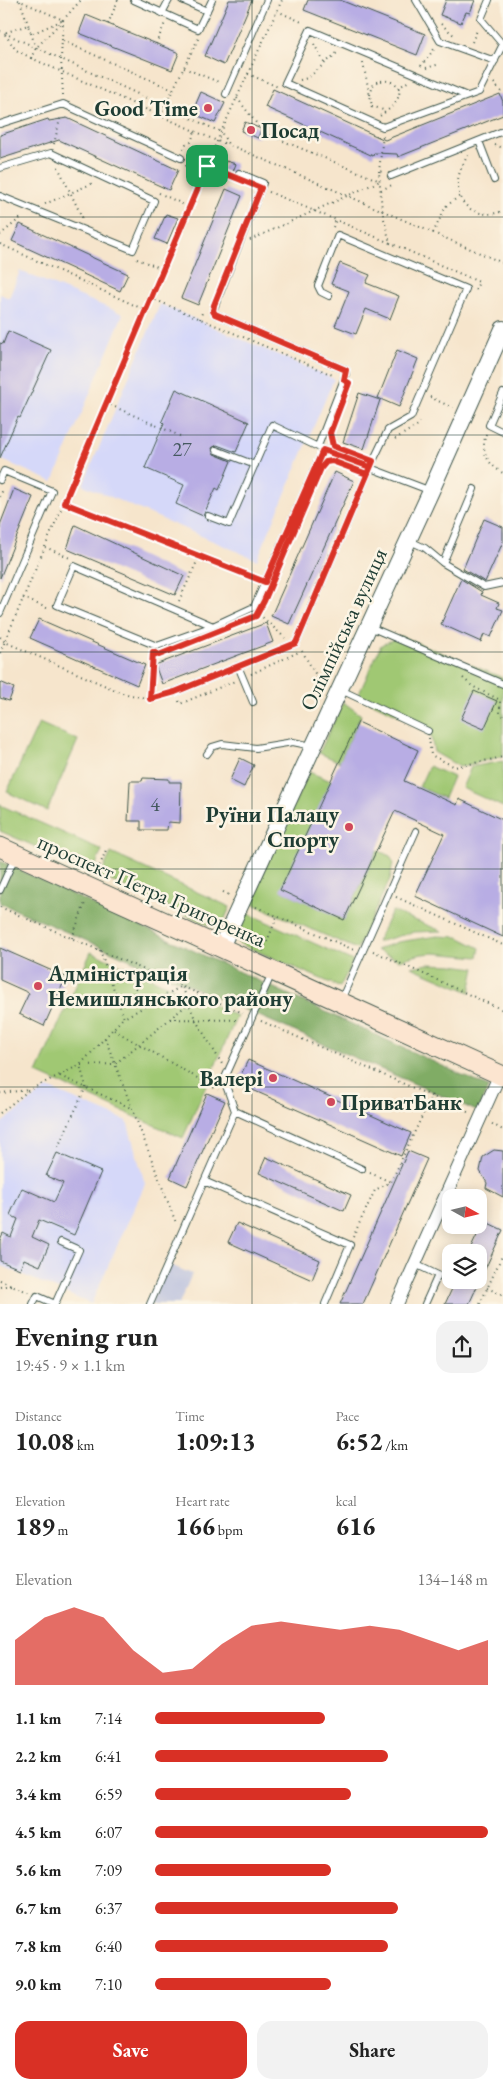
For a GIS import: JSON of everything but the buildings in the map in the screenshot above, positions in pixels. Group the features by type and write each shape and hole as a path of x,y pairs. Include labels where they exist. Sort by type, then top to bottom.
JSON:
{"main road":[{"name":"проспект Петра Григоренка","path":"8,851 502,1075"}],"street":[{"name":"Олімпійська вулиця","path":"221,946 432,491 503,329"},
{"path":"397,1304 502,1075"}],"lane":[{"path":"134,0 198,29 212,0"},
{"path":"165,14 169,0"},
{"path":"182,0 207,11"},
{"path":"226,94 267,0"},
{"path":"416,0 440,41 495,61"},
{"path":"467,96 310,30 285,83 384,128 479,92 503,44 481,19 489,0"},
{"path":"0,124 64,104 181,158"},
{"path":"391,176 503,132"},
{"path":"479,141 494,180"},
{"path":"0,168 51,153 154,201 133,250 0,196"},
{"path":"213,626 74,566 58,605 157,646 213,626 254,608 265,582 320,448 346,374 343,368 215,314 213,311 262,183 239,173"},
{"path":"175,692 296,643 370,467 388,430 411,417 466,289 338,234 318,286 321,292 329,296"},
{"path":"503,393 489,425 503,432"},
{"path":"208,516 229,524 272,425 320,448 432,491"},
{"path":"216,450 255,465"},
{"path":"0,480 2,470 52,491 0,613"},
{"path":"442,563 474,489"},
{"path":"408,540 425,548 442,563 484,588 503,583"},
{"path":"369,626 503,684"},
{"path":"238,666 253,702"},
{"path":"340,690 428,731"},
{"path":"207,754 212,747 222,744 256,748 292,742 314,746"},
{"path":"340,1001 416,831"},
{"path":"0,890 8,851"},
{"path":"150,1304 235,1111 224,1080 273,970"},
{"path":"235,1111 362,1169"},
{"path":"204,1181 350,1245 325,1304"},
{"path":"33,1304 37,1296 55,1304 79,1250 61,1242"},
{"path":"415,1264 438,1275 425,1304"}],"path":[{"path":"19,0 63,20"},
{"path":"19,0 36,48"},
{"path":"31,58 36,48 81,0"},
{"path":"108,24 118,0"},
{"path":"0,653 217,141 282,0"},
{"path":"423,12 448,29 459,40"},
{"path":"156,44 165,14"},
{"path":"470,46 481,19"},
{"path":"31,34 63,20"},
{"path":"63,20 61,59 64,104 51,153 85,224 76,220"},
{"path":"4,33 28,25"},
{"path":"160,116 203,31 198,29"},
{"path":"0,31 221,132 228,144"},
{"path":"4,33 16,50 31,58 217,141 228,144 503,263"},
{"path":"310,50 316,38"},
{"path":"62,41 173,90"},
{"path":"440,41 417,71 440,64"},
{"path":"313,43 324,64"},
{"path":"304,84 295,80 308,78 342,49"},
{"path":"362,57 372,106 371,115"},
{"path":"184,68 219,82"},
{"path":"497,77 494,84 503,94"},
{"path":"398,88 414,78"},
{"path":"370,95 374,83 382,80 389,80 398,88 399,96 396,102 377,118 384,121 379,172"},
{"path":"237,98 264,133 380,181"},
{"path":"372,106 386,111"},
{"path":"493,144 503,148"},
{"path":"468,154 458,179 460,196 465,205 474,212 492,214 503,211"},
{"path":"207,166 230,176"},
{"path":"238,246 391,176"},
{"path":"50,209 42,206 105,178"},
{"path":"261,188 336,220"},
{"path":"433,232 446,206 460,196"},
{"path":"0,235 34,209"},
{"path":"0,244 145,310"},
{"path":"151,298 344,380"},
{"path":"200,319 203,310"},
{"path":"430,397 449,406"},
{"path":"106,403 180,436"},
{"path":"489,425 484,440 484,453 495,468 503,473"},
{"path":"0,497 4,488"},
{"path":"64,503 265,582"},
{"path":"45,547 72,558"},
{"path":"178,603 199,556"},
{"path":"23,598 49,609"},
{"path":"256,616 259,609"},
{"path":"0,637 4,642 122,693 150,699 175,692 180,704 302,651 305,645"},
{"path":"302,651 320,682"},
{"path":"150,699 153,652 159,655"},
{"path":"443,659 472,686 500,700 500,713 503,716"},
{"path":"428,731 431,755 455,767 503,757"},
{"path":"395,897 503,945"},
{"path":"257,908 362,954 371,951 503,1010"},
{"path":"262,955 277,917"},
{"path":"100,950 124,1018"},
{"path":"131,998 144,970"},
{"path":"0,1112 29,1090 80,1065 124,1018 182,986 195,1019 227,1073"},
{"path":"114,991 148,1005"},
{"path":"80,1065 115,1064 200,994"},
{"path":"170,1019 251,1021"},
{"path":"114,1030 230,1097"},
{"path":"105,1038 180,1235"},
{"path":"58,1147 86,1087 80,1065"},
{"path":"60,1076 131,1108"},
{"path":"0,1093 29,1090"},
{"path":"350,1245 375,1190 390,1182 432,1095"},
{"path":"362,1169 390,1182"},
{"path":"503,1254 487,1288 503,1295"},
{"path":"0,1280 37,1296"},
{"path":"0,1287 11,1285"},
{"path":"480,1304 487,1289"}],"shaded area":[{"path":"20,271 123,314 53,482 0,459 0,294 9,298"},
{"path":"160,304 334,379 257,560 83,485"},
{"path":"48,1088 127,1121 145,1184 91,1304 0,1265 0,1124"},
{"path":"168,1264 192,1274 179,1304 150,1304"}],"green space":[{"path":"401,636 503,678 503,756 460,767 434,752 430,730 358,696 381,645"},
{"path":"343,702 361,715 340,762 319,753"},
{"path":"39,723 78,740 47,811 7,792"},
{"path":"503,761 503,807 462,788 471,767"},
{"path":"429,766 453,777 444,798 419,787"},
{"path":"309,772 331,781 281,890 344,920 377,850 390,856 393,862 390,879 357,949 248,902"},
{"path":"0,805 102,850 93,872 0,831"},
{"path":"111,853 230,907 220,930 100,876"},
{"path":"0,861 488,1087 479,1112 0,903"},
{"path":"392,911 442,931 414,932 377,942"},
{"path":"245,912 353,961 340,987 238,943 234,936"},
{"path":"437,936 458,937 480,948 478,957 434,953 399,960 376,950 398,942"},
{"path":"91,952 237,1016 183,1138 37,1073"},
{"path":"428,964 475,968 470,992 411,967"}],"place":[{"name":"Good Time","path":"208,108"},
{"name":"Посад","path":"251,130"},
{"name":"Руїни Палацу Спорту","path":"349,827"},
{"name":"Адміністрація Немишлянського району","path":"38,986"},
{"name":"Валері","path":"273,1078"},
{"name":"ПриватБанк","path":"331,1102"}],"route":[{"path":"207,166 261,188 213,311 215,314 346,370 344,380 349,383 330,433 330,440 333,446 373,461 296,643 175,692 150,699 153,652 159,655 256,616 321,468 326,462 332,461 367,474 370,467 323,450 265,582 64,503 207,166"}]}
